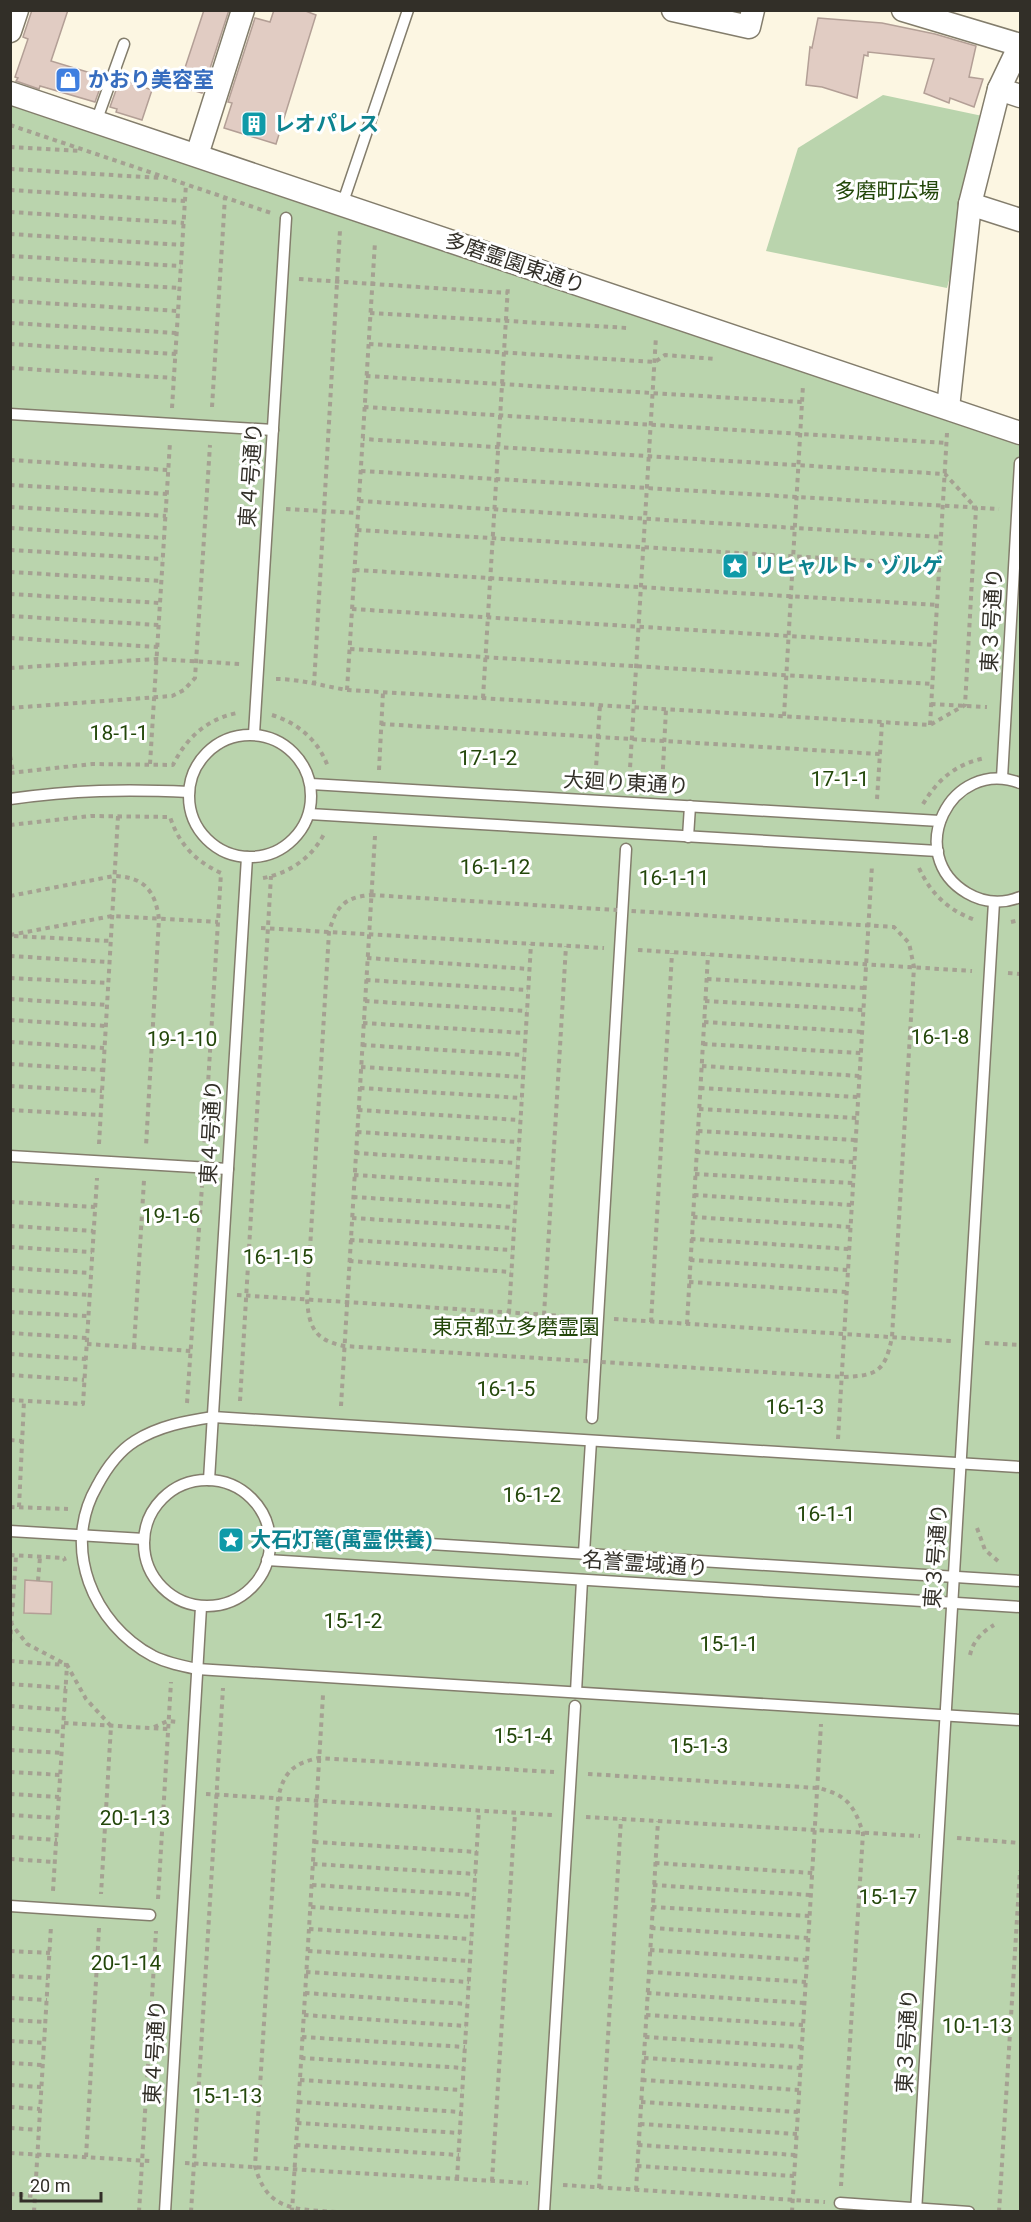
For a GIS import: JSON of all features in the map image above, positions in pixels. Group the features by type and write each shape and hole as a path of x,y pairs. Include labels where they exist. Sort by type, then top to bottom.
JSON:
{"street":[{"path":"10,31 17,10"},
{"path":"197,155 243,10"},
{"path":"673,10 749,27 753,10"},
{"path":"903,10 1020,45 1010,93 970,204 948,408"},
{"name":"多磨霊園東通り","path":"10,93 1020,433"},
{"path":"970,204 1020,220"}],"lane":[{"path":"342,205 408,10"},
{"path":"96,122 124,44"},
{"name":"東４号通り","path":"254,734 286,218"},
{"path":"10,414 273,430"},
{"name":"東３号通り","path":"1002,778 1020,463"},
{"path":"254,734 268,736 291,750 301,760 311,784 312,799 309,814 296,837 286,846 274,853 247,857 220,850 200,831 191,812 189,792 191,778 197,766 215,745 240,735 254,734"},
{"path":"1020,783 1002,778 990,779 967,787 949,803 940,821 937,837 938,851 945,872 961,889 971,896 994,902 1020,897"},
{"name":"大廻り東通り","path":"311,784 940,821"},
{"path":"10,800 82,790 130,789 189,792"},
{"path":"688,837 690,806"},
{"path":"309,814 938,851"},
{"path":"592,1418 626,849"},
{"name":"東４号通り","path":"209,1480 247,857"},
{"name":"東３号通り","path":"916,2210 994,902"},
{"path":"10,1156 228,1169"},
{"path":"1020,1467 213,1417 170,1425 133,1442 104,1473 93,1492 85,1511 82,1535 82,1556 86,1578 106,1617 120,1633 155,1657 176,1665 197,1669 1020,1720"},
{"path":"584,1553 591,1441"},
{"path":"209,1480 230,1485 249,1496 262,1513 269,1534 270,1547 258,1580 243,1595 223,1605 201,1606 182,1602 165,1591 159,1584 145,1558 144,1539 148,1520 165,1496 172,1490 190,1482 209,1480"},
{"path":"10,1531 144,1539"},
{"name":"名誉霊域通り","path":"269,1534 1020,1581"},
{"name":"名誉霊域通り","path":"267,1560 1020,1607"},
{"path":"576,1692 582,1580"},
{"name":"東４号通り","path":"165,2211 201,1606"},
{"path":"544,2211 575,1706"},
{"path":"10,1906 150,1915"},
{"path":"840,2203 916,2210 969,2211"}],"path":[{"path":"10,124 286,218"},
{"path":"10,147 89,151"},
{"path":"10,169 169,178"},
{"path":"10,190 185,201"},
{"path":"10,212 184,223"},
{"path":"314,685 340,230"},
{"path":"10,234 183,245"},
{"path":"348,690 375,242"},
{"path":"10,256 181,266"},
{"path":"10,278 180,288"},
{"path":"293,279 508,293"},
{"path":"483,698 508,286"},
{"path":"10,300 178,311"},
{"path":"370,313 634,329"},
{"path":"10,323 177,333"},
{"path":"628,786 656,336"},
{"path":"10,344 176,354"},
{"path":"369,344 655,362 665,355 726,359"},
{"path":"10,369 175,378"},
{"path":"366,376 802,402"},
{"path":"784,716 803,385"},
{"path":"364,407 947,443"},
{"path":"930,726 947,433"},
{"path":"363,439 945,474 976,508 965,705"},
{"path":"10,460 169,470"},
{"path":"361,471 1006,510"},
{"path":"10,485 167,494"},
{"path":"359,501 941,537"},
{"path":"10,507 166,516"},
{"path":"279,508 358,513"},
{"path":"10,528 164,538"},
{"path":"357,530 939,565"},
{"path":"10,550 163,559"},
{"path":"355,570 937,605"},
{"path":"10,572 162,581"},
{"path":"10,594 160,603"},
{"path":"352,609 935,645"},
{"path":"10,616 159,625"},
{"path":"10,638 158,647"},
{"path":"350,649 932,684"},
{"path":"10,668 157,659 247,664"},
{"path":"10,708 172,696 184,690 195,678 197,662"},
{"path":"257,679 294,679 314,685 348,690 930,726 965,705"},
{"path":"378,777 383,692"},
{"path":"150,764 154,699"},
{"path":"931,704 994,707"},
{"path":"595,789 600,705"},
{"path":"661,793 666,709"},
{"path":"10,756 12,773 92,764 173,765 187,742 206,725 230,714 244,712"},
{"path":"267,713 292,723 313,740 321,750 331,774"},
{"path":"877,806 882,723"},
{"path":"381,724 880,754"},
{"path":"921,809 943,777 971,761 991,757"},
{"path":"114,876 118,815"},
{"path":"10,825 63,818 118,815 170,817 186,848 204,864 221,873 188,1403 178,1404"},
{"path":"340,1411 375,829"},
{"path":"838,1442 873,858"},
{"path":"10,896 114,876 131,876 146,886 157,901 159,919 134,1347"},
{"path":"240,1405 271,876"},
{"path":"371,895 623,910 869,924 894,927 909,943 914,967 892,1337 887,1359 877,1371 860,1376 842,1377 344,1346 331,1343 317,1335 308,1320 307,1299 328,944 334,915 345,902 358,896 371,895"},
{"path":"10,935 112,916 218,922"},
{"path":"10,935 111,941"},
{"path":"509,1313 531,944"},
{"path":"544,1315 566,946"},
{"path":"651,1322 672,952"},
{"path":"687,1324 708,955"},
{"path":"10,956 109,962"},
{"path":"367,958 529,969"},
{"path":"1008,973 1020,974"},
{"path":"10,978 108,983"},
{"path":"707,979 865,988"},
{"path":"366,980 528,990"},
{"path":"10,999 107,1005"},
{"path":"365,1001 527,1011"},
{"path":"705,1001 864,1010"},
{"path":"10,1020 105,1026"},
{"path":"704,1022 863,1032"},
{"path":"363,1023 525,1033"},
{"path":"10,1042 104,1048"},
{"path":"703,1044 861,1053"},
{"path":"362,1045 524,1055"},
{"path":"10,1064 103,1070"},
{"path":"702,1066 860,1076"},
{"path":"361,1067 523,1077"},
{"path":"10,1086 102,1091"},
{"path":"360,1088 522,1098"},
{"path":"700,1088 859,1097"},
{"path":"699,1109 858,1118"},
{"path":"10,1110 100,1115"},
{"path":"358,1110 520,1120"},
{"path":"698,1131 856,1140"},
{"path":"357,1132 519,1142"},
{"path":"696,1152 855,1162"},
{"path":"356,1153 518,1163"},
{"path":"695,1174 853,1183"},
{"path":"354,1175 516,1185"},
{"path":"694,1195 852,1205"},
{"path":"353,1197 515,1207"},
{"path":"10,1202 95,1207"},
{"path":"352,1218 514,1228"},
{"path":"693,1218 851,1227"},
{"path":"10,1226 93,1231"},
{"path":"691,1239 849,1249"},
{"path":"350,1240 512,1250"},
{"path":"10,1247 92,1252"},
{"path":"690,1260 848,1270"},
{"path":"349,1261 511,1272"},
{"path":"10,1269 91,1274"},
{"path":"689,1282 847,1292"},
{"path":"10,1290 90,1295"},
{"path":"10,1311 88,1316"},
{"path":"10,1333 87,1338"},
{"path":"987,1343 1020,1345"},
{"path":"87,1344 191,1351"},
{"path":"10,1354 86,1359"},
{"path":"10,1376 84,1380"},
{"path":"10,1400 83,1404"},
{"path":"18,1507 24,1401"},
{"path":"10,1440 22,1441"},
{"path":"10,1506 68,1510 71,1500"},
{"path":"976,1522 979,1538 985,1550 1003,1564"},
{"path":"10,1643 13,1556 64,1558 66,1567"},
{"path":"38,1581 40,1557"},
{"path":"10,2153 86,2157 111,1726 86,1700 67,1665 27,1644 11,1622"},
{"path":"969,1658 981,1633 997,1623"},
{"path":"10,1661 67,1665"},
{"path":"34,2211 67,1665"},
{"path":"158,1904 171,1679"},
{"path":"10,1684 66,1688"},
{"path":"191,2211 223,1685"},
{"path":"292,2210 323,1691"},
{"path":"10,1706 65,1710"},
{"path":"150,1728 168,1721 194,1723"},
{"path":"792,2211 821,1722"},
{"path":"64,1723 168,1729"},
{"path":"10,1728 63,1732"},
{"path":"10,1750 62,1753"},
{"path":"319,1758 304,1761 290,1770 281,1782 278,1799 255,2166 259,2179 281,2204 292,2210 336,2211"},
{"path":"10,1772 61,1775"},
{"path":"818,1788 834,1792 848,1801 858,1817 863,1833 840,2203"},
{"path":"190,1793 278,1799"},
{"path":"10,1794 59,1797"},
{"path":"457,2179 479,1811"},
{"path":"492,2181 515,1813"},
{"path":"10,1815 58,1818"},
{"path":"599,2188 621,1819"},
{"path":"636,2190 658,1821"},
{"path":"919,1836 920,1826"},
{"path":"958,1827 957,1838 1020,1843"},
{"path":"863,1833 939,1838"},
{"path":"10,1837 57,1840"},
{"path":"314,1842 477,1852"},
{"path":"10,1859 55,1862"},
{"path":"655,1863 813,1873"},
{"path":"313,1864 476,1874"},
{"path":"999,2211 1020,1870"},
{"path":"312,1886 474,1895"},
{"path":"654,1886 811,1895"},
{"path":"310,1907 473,1917"},
{"path":"652,1907 810,1916"},
{"path":"139,2211 156,1927"},
{"path":"651,1928 808,1938"},
{"path":"309,1929 471,1939"},
{"path":"650,1950 807,1960"},
{"path":"10,1951 50,1953"},
{"path":"308,1951 470,1961"},
{"path":"306,1972 469,1982"},
{"path":"649,1972 806,1982"},
{"path":"10,1976 48,1978"},
{"path":"647,1993 805,2003"},
{"path":"305,1994 467,2004"},
{"path":"10,1998 47,2000"},
{"path":"304,2015 466,2026"},
{"path":"646,2015 803,2025"},
{"path":"10,2020 45,2022"},
{"path":"302,2037 465,2047"},
{"path":"645,2037 802,2047"},
{"path":"10,2041 44,2043"},
{"path":"301,2058 464,2068"},
{"path":"644,2058 801,2068"},
{"path":"10,2063 43,2065"},
{"path":"300,2080 462,2090"},
{"path":"642,2080 799,2090"},
{"path":"10,2085 41,2087"},
{"path":"298,2102 461,2112"},
{"path":"641,2102 798,2112"},
{"path":"10,2107 40,2109"},
{"path":"297,2123 460,2133"},
{"path":"640,2124 797,2134"},
{"path":"10,2128 39,2130"},
{"path":"296,2145 459,2155"},
{"path":"638,2145 796,2155"},
{"path":"637,2166 794,2176"},
{"path":"10,2194 35,2196"}],"green space":[{"name":"多磨町広場","path":"883,95 992,118 947,288 766,251 798,148"},
{"name":"東京都立多磨霊園","path":"11,105 1020,443 1020,2211 11,2211"}],"building":[{"path":"32,10 68,10 51,61 104,77 95,102 40,86 39,89 16,81 18,78 15,77 28,39 23,37"},
{"path":"204,10 229,10 202,93 179,86"},
{"path":"274,10 303,10 316,15 276,144 224,128 232,103 228,102 255,18 270,22"},
{"path":"818,18 882,23 935,34 976,46 969,77 983,79 974,107 950,98 949,103 924,93 934,59 868,52 868,56 864,55 857,98 822,87 806,85 810,47 812,48"},
{"path":"120,79 152,90 142,120 116,112 117,109 110,107"},
{"path":"25,1580 52,1582 51,1614 24,1613"}],"place":[{"name":"かおり美容室","path":"68,80"},
{"name":"レオパレス","path":"254,124"},
{"name":"リヒャルト・ゾルゲ","path":"735,566"},
{"name":"大石灯篭(萬霊供養)","path":"231,1540"}],"park label":[{"name":"18-1-1","path":"119,733"},
{"name":"17-1-2","path":"488,758"},
{"name":"17-1-1","path":"840,779"},
{"name":"16-1-12","path":"495,867"},
{"name":"16-1-11","path":"674,878"},
{"name":"16-1-8","path":"940,1037"},
{"name":"19-1-10","path":"182,1039"},
{"name":"19-1-6","path":"171,1216"},
{"name":"16-1-15","path":"278,1257"},
{"name":"16-1-5","path":"506,1389"},
{"name":"16-1-3","path":"795,1407"},
{"name":"16-1-2","path":"532,1495"},
{"name":"16-1-1","path":"826,1514"},
{"name":"15-1-2","path":"353,1621"},
{"name":"15-1-1","path":"729,1644"},
{"name":"15-1-4","path":"523,1736"},
{"name":"15-1-3","path":"699,1746"},
{"name":"20-1-13","path":"135,1818"},
{"name":"15-1-7","path":"888,1897"},
{"name":"20-1-14","path":"126,1963"},
{"name":"10-1-13","path":"977,2026"},
{"name":"15-1-13","path":"227,2096"}]}
